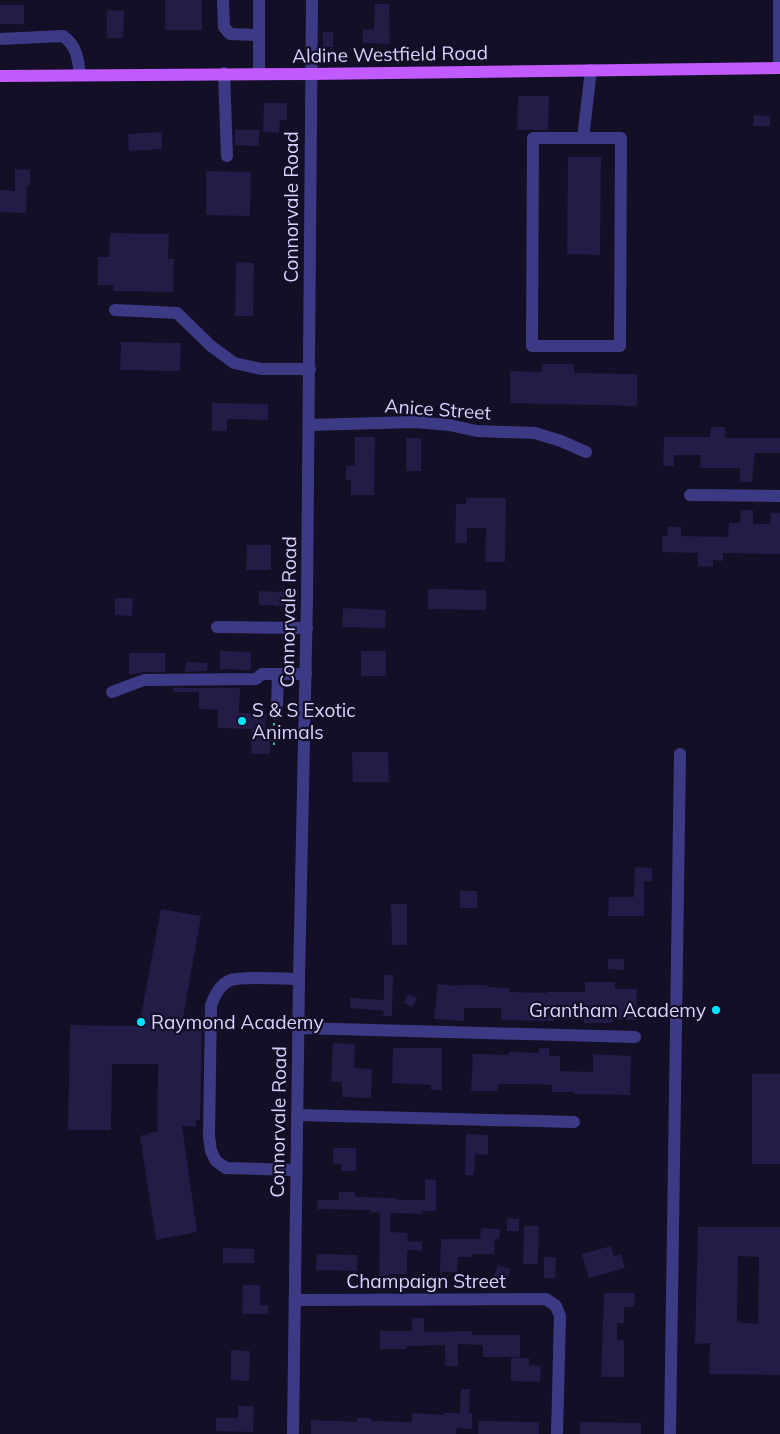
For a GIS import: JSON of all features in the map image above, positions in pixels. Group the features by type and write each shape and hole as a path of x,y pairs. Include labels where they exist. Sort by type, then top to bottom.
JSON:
{"main road":[{"name":"Aldine Westfield Road","path":"0,76 779,68"}],"street":[{"path":"223,0 224,27 230,34 259,35"},
{"path":"259,0 259,73"},
{"name":"Connorvale Road","path":"293,1434 299,979 307,628 312,0"},
{"path":"779,0 779,68"},
{"path":"0,38 63,36 71,41 77,53 80,75"},
{"path":"583,138 591,70"},
{"path":"224,73 227,156"},
{"path":"533,138 583,138 621,138 620,346 532,346 533,138"},
{"path":"115,310 177,314 211,346 234,363 261,369 310,369"},
{"name":"Anice Street","path":"309,425 415,422 449,425 477,431 535,433 561,441 586,452"},
{"path":"690,495 780,496"},
{"path":"217,627 307,628"},
{"path":"112,692 144,680 256,679 262,674 306,674"},
{"path":"277,704 278,674"},
{"path":"670,1434 680,754"},
{"path":"296,1170 226,1168 216,1161 211,1151 209,1136 211,1005 215,994 231,980 299,979"},
{"path":"299,1028 635,1037"},
{"path":"297,1115 574,1122"},
{"name":"Champaign Street","path":"295,1300 546,1299 556,1306 560,1316 558,1434"}],"path":[{"path":"274,745 272,732 274,719 282,711 277,704"}],"building":[{"path":"165,0 202,0 202,30 165,30"},
{"path":"375,4 389,4 390,44 363,43 363,29 374,30"},
{"path":"0,5 24,5 24,24 0,24"},
{"path":"107,10 124,11 123,38 107,38"},
{"path":"323,32 333,32 333,47 323,47"},
{"path":"518,96 549,96 548,130 517,130"},
{"path":"264,103 287,103 287,120 280,120 279,133 263,132"},
{"path":"754,115 770,116 770,126 753,126"},
{"path":"235,130 259,130 259,146 235,145"},
{"path":"162,132 162,149 129,151 128,134"},
{"path":"568,157 601,157 600,255 567,254"},
{"path":"15,169 30,170 30,185 27,185 26,213 0,212 0,190 15,191"},
{"path":"206,171 251,172 250,216 206,215"},
{"path":"110,233 169,234 168,259 174,259 173,292 113,291 113,285 98,285 98,257 109,257"},
{"path":"236,262 254,263 253,316 235,316"},
{"path":"121,342 181,343 180,371 120,370"},
{"path":"542,364 574,364 574,373 637,374 637,406 510,403 510,371 542,372"},
{"path":"212,403 268,404 268,420 227,419 227,431 212,431"},
{"path":"711,427 725,427 725,438 780,438 780,453 755,453 752,482 740,482 740,468 700,468 701,455 674,455 674,466 663,466 664,437 710,437"},
{"path":"355,437 375,437 374,495 351,495 351,480 346,480 346,466 355,466"},
{"path":"406,438 421,438 421,471 406,471"},
{"path":"466,498 506,498 505,562 485,562 486,528 467,528 467,543 455,543 456,504 466,504"},
{"path":"741,510 753,510 753,524 770,524 771,513 780,513 780,554 723,553 723,561 713,560 713,567 698,566 698,553 662,552 662,536 667,536 668,527 681,527 681,536 728,537 729,523 740,523"},
{"path":"247,545 271,545 271,570 246,570"},
{"path":"428,589 486,590 486,610 428,609"},
{"path":"259,591 285,592 285,606 259,605"},
{"path":"115,598 133,598 132,616 115,615"},
{"path":"343,608 386,610 385,628 342,627"},
{"path":"220,651 251,652 251,670 220,669"},
{"path":"361,651 386,651 386,676 361,676"},
{"path":"129,653 165,653 165,672 144,672 129,675"},
{"path":"186,662 208,663 207,671 185,672"},
{"name":"S & S Exotic Animals","path":"173,688 240,688 239,713 266,714 265,730 270,731 270,754 251,754 252,729 218,728 218,710 199,709 199,692 173,692"},
{"path":"352,752 388,752 389,782 353,782"},
{"path":"635,867 652,868 652,881 644,881 644,916 608,916 609,897 634,897"},
{"path":"460,891 477,891 477,908 460,908"},
{"path":"391,904 407,904 407,945 392,945"},
{"path":"161,909 201,916 181,1030 202,1030 200,1120 196,1120 196,1127 182,1126 197,1232 156,1240 140,1136 157,1131 158,1064 112,1064 111,1130 68,1130 70,1025 139,1026"},
{"path":"608,959 624,959 624,970 608,969"},
{"path":"384,975 393,975 392,1016 383,1016 384,1011 350,1008 350,998 384,1000"},
{"path":"585,982 615,982 615,989 637,989 636,1020 613,1019 613,1023 584,1023 584,1019 554,1019 554,1021 501,1020 501,1008 464,1008 464,1021 434,1019 438,984 458,986 487,985 487,987 509,988 509,992 547,993 585,992"},
{"path":"408,994 417,998 412,1007 404,1003"},
{"path":"333,1043 355,1044 354,1068 372,1069 371,1098 342,1097 342,1082 331,1082"},
{"path":"393,1048 442,1048 442,1090 431,1090 431,1085 392,1083"},
{"path":"539,1048 549,1048 549,1056 560,1056 560,1071 593,1072 593,1054 631,1056 630,1095 552,1092 552,1085 531,1084 498,1084 498,1091 471,1091 473,1054 509,1055 509,1052 539,1053"},
{"path":"752,1074 780,1074 780,1164 752,1164"},
{"path":"466,1134 488,1135 488,1155 475,1154 474,1175 465,1175"},
{"path":"333,1148 356,1148 356,1171 341,1171 341,1164 333,1164"},
{"path":"425,1179 436,1180 436,1211 423,1211 423,1214 390,1213 390,1232 408,1233 407,1241 422,1242 422,1251 407,1250 407,1274 389,1274 389,1280 379,1280 380,1213 370,1212 371,1210 317,1209 318,1200 339,1200 339,1192 355,1192 355,1197 425,1200"},
{"path":"507,1218 519,1219 519,1231 507,1231"},
{"path":"524,1226 539,1226 538,1264 523,1264"},
{"path":"698,1227 780,1227 780,1375 709,1374 710,1343 695,1344","holes":["738,1256 759,1257 758,1324 737,1322"]},
{"path":"481,1228 500,1229 499,1239 495,1239 494,1254 472,1254 472,1257 458,1257 457,1272 440,1272 441,1239 480,1239"},
{"path":"611,1246 614,1256 621,1254 625,1268 589,1278 582,1254"},
{"path":"223,1248 254,1249 254,1263 223,1263"},
{"path":"317,1254 358,1255 357,1271 316,1270"},
{"path":"544,1257 556,1257 555,1278 544,1278"},
{"path":"498,1265 511,1269 504,1288 491,1284"},
{"path":"243,1285 260,1285 260,1305 268,1305 268,1314 242,1314"},
{"path":"604,1293 635,1293 634,1307 624,1307 624,1323 617,1323 617,1340 624,1340 624,1377 601,1377"},
{"path":"412,1318 424,1318 424,1332 472,1331 472,1335 520,1335 520,1357 483,1357 483,1345 458,1344 458,1366 445,1366 445,1345 406,1346 406,1349 380,1349 380,1331 412,1331"},
{"path":"231,1350 250,1351 249,1381 231,1380"},
{"path":"511,1358 529,1358 529,1365 541,1366 540,1382 511,1381"},
{"path":"461,1389 470,1389 469,1413 472,1413 472,1429 457,1428 456,1434 311,1434 311,1420 357,1422 357,1418 371,1418 371,1421 412,1422 412,1413 444,1415 444,1413 460,1413"},
{"path":"238,1406 254,1406 253,1432 216,1431 216,1418 238,1418"},
{"path":"478,1421 539,1422 539,1434 478,1434"},
{"path":"580,1422 641,1423 641,1434 580,1434"}],"place":[{"name":"S & S Exotic Animals","path":"242,721"},
{"name":"Grantham Academy","path":"716,1010"},
{"name":"Raymond Academy","path":"141,1022"}]}
